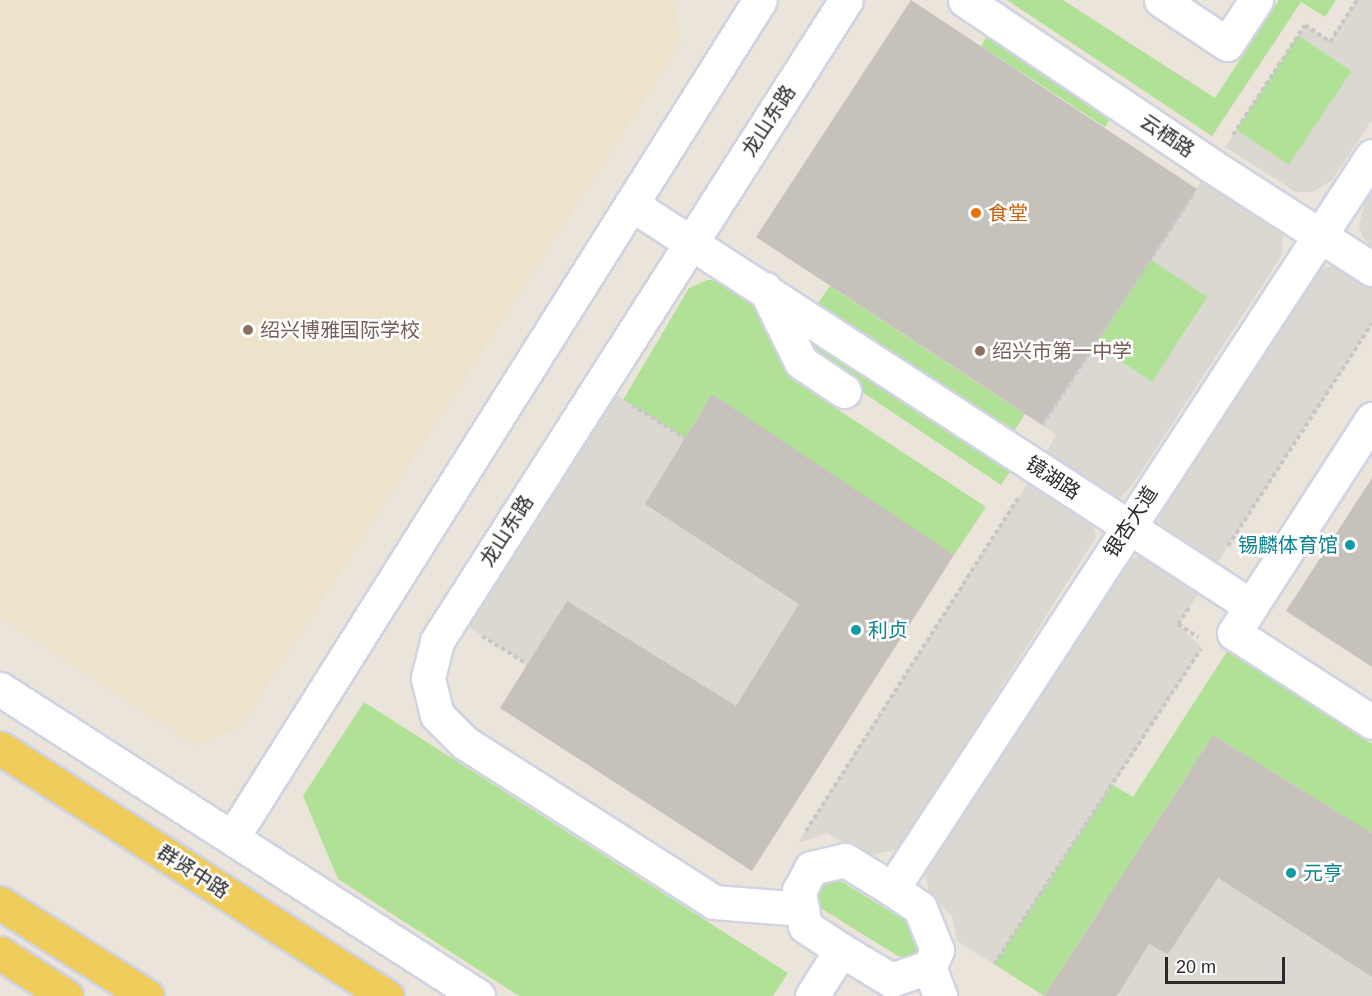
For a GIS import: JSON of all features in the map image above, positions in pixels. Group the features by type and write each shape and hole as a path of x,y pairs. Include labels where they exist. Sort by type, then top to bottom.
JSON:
{"main road":[{"name":"群贤中路","path":"0,748 387,996"},
{"path":"0,903 147,996"},
{"path":"0,953 66,996"}],"street":[{"path":"232,838 760,0"},
{"name":"龙山东路","path":"802,909 714,902 465,743 437,715 428,678 437,641 846,0"},
{"name":"云栖路","path":"965,0 1212,166 1372,269"},
{"path":"1161,0 1227,44 1256,0"},
{"name":"银杏大道","path":"892,889 1372,156"},
{"name":"镜湖路","path":"632,204 1251,606"},
{"path":"765,289 801,362 844,391"},
{"path":"1372,419 1234,633 1372,722"},
{"path":"0,689 478,996"},
{"path":"845,860 920,908 937,950 934,982 891,981 805,926 802,909 799,891 811,868 845,860"},
{"path":"812,996 842,950"}],"path":[{"path":"804,834 1057,435 1042,425 1305,25 1330,42 1357,0"},
{"path":"994,964 1206,642 1178,624 1372,323"},
{"path":"600,385 685,438"},
{"path":"453,617 527,664"}],"shaded area":[{"name":"绍兴博雅国际学校","path":"0,0 673,0 681,42 240,727 195,745 0,618"},
{"path":"1357,0 1372,0 1372,120 1332,180 1312,192 1296,192 1225,147 1236,130 1289,165 1352,71 1298,35 1305,25 1330,41"},
{"path":"1206,174 1272,218 1283,237 1282,255 1133,484 1121,497 1108,498 1044,456 1056,435 1042,425 1095,344 1152,382 1207,297 1150,259"},
{"path":"1372,189 1372,248 1363,238 1359,227 1364,202"},
{"path":"1326,267 1346,267 1372,283 1372,323 1215,566 1168,536 1159,521 1162,506 1313,275"},
{"path":"600,385 685,438 815,615 786,625 753,679 753,717 527,664 453,617"},
{"path":"1031,478 1091,515 1096,537 899,849 867,856 827,833 798,843"},
{"path":"1142,555 1198,594 1178,624 1202,648 994,964 957,941 952,916 930,897 924,870 1123,562"},
{"path":"1196,864 1372,977 1372,996 1122,996 1118,994 1149,944 1168,953 1206,896"}],"green space":[{"path":"1007,0 1063,0 1215,98 1279,0 1336,0 1325,17 1301,2 1212,136"},
{"path":"991,29 1115,110 1105,127 981,46"},
{"path":"1298,35 1352,71 1289,165 1236,130"},
{"path":"1150,259 1208,297 1152,383 1095,344"},
{"path":"707,280 723,280 751,299 790,378 986,507 954,555 712,394 685,438 623,400 689,288"},
{"path":"830,286 1025,414 1011,436 816,306"},
{"path":"820,342 1011,470 1001,485 810,357"},
{"path":"1228,650 1372,744 1372,833 1213,735 1044,996 994,964 1112,784 1133,797"},
{"path":"364,702 788,973 773,996 519,996 338,879 303,796"},
{"path":"819,877 839,880 917,928 926,946 914,960 898,956 822,909 811,893"}],"building":[{"name":"食堂","path":"911,0 1197,189 1042,425 756,237"},
{"name":"利贞","path":"712,394 954,555 752,871 500,708 567,601 736,706 799,604 645,504"},
{"name":"锡麟体育馆","path":"1372,478 1372,667 1286,611"},
{"name":"元亨","path":"1213,735 1372,833 1372,977 1218,878 1168,954 1149,944 1117,996 1044,996"}],"place":[{"name":"食堂","path":"976,213"},
{"name":"绍兴博雅国际学校","path":"248,330"},
{"name":"绍兴市第一中学","path":"980,351"},
{"name":"锡麟体育馆","path":"1350,545"},
{"name":"利贞","path":"856,630"},
{"name":"元亨","path":"1291,873"}]}
